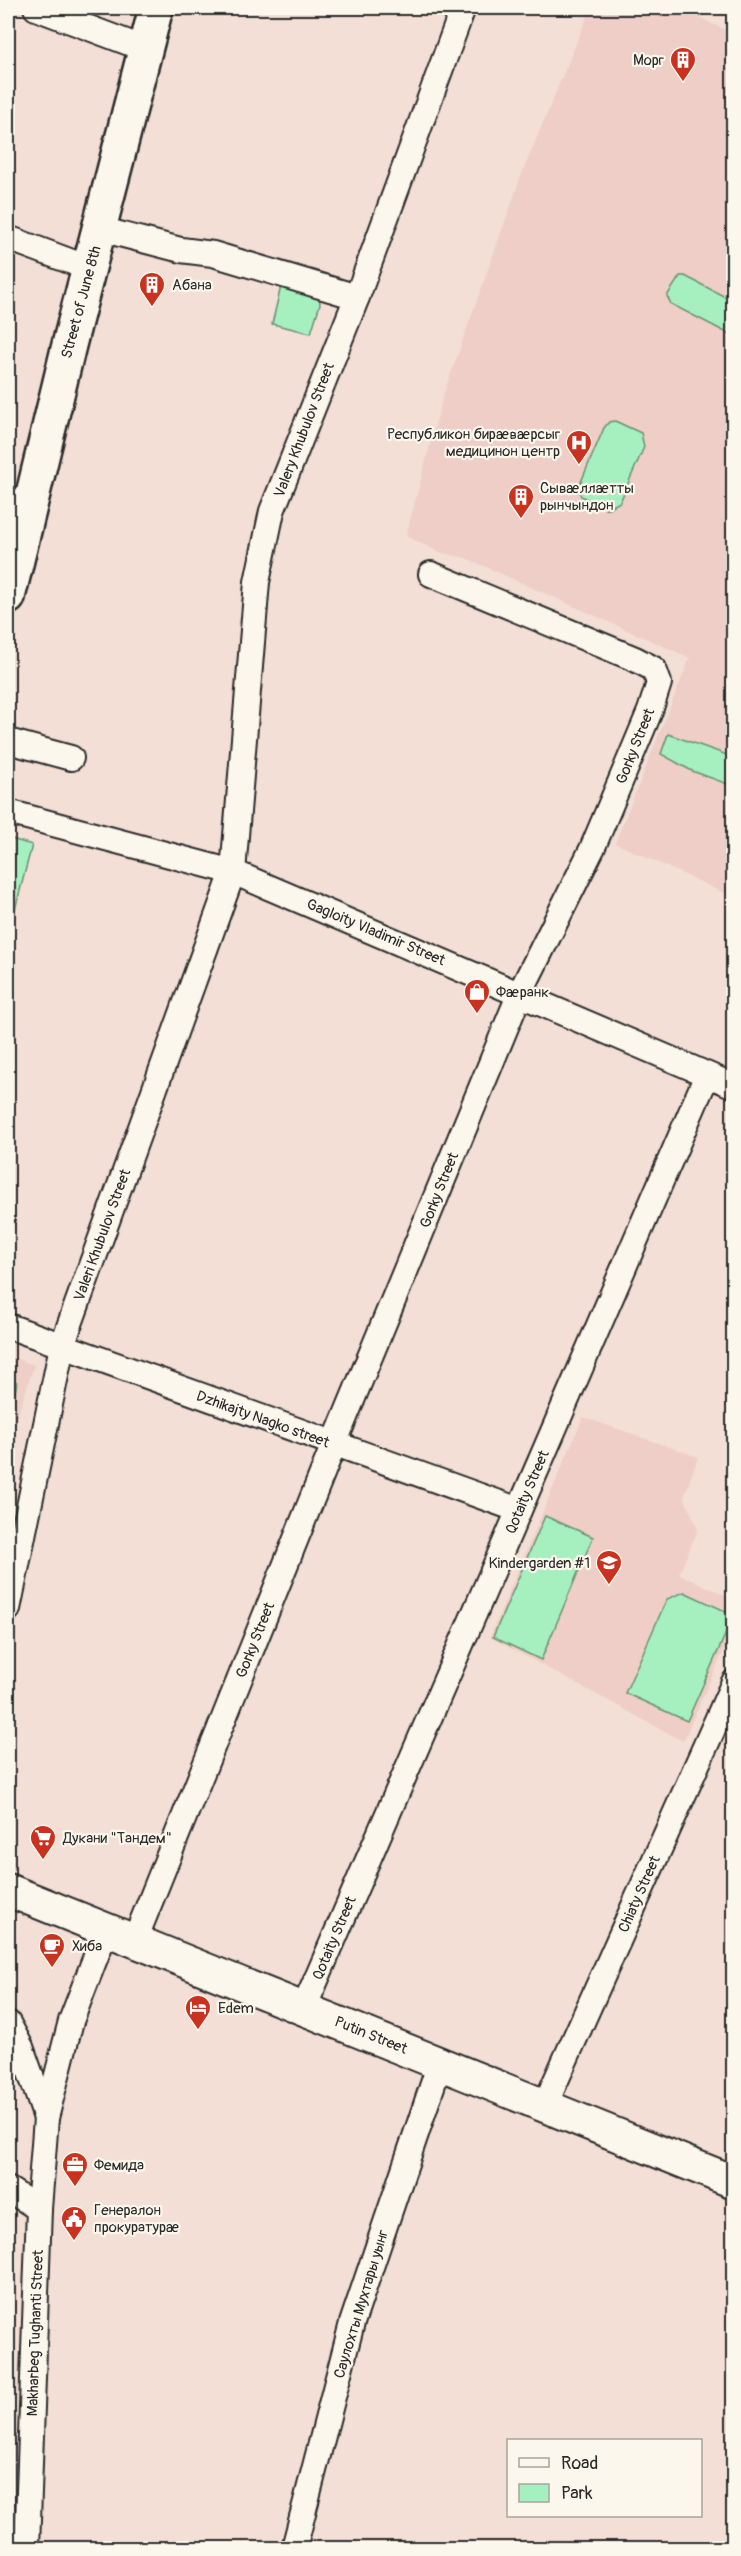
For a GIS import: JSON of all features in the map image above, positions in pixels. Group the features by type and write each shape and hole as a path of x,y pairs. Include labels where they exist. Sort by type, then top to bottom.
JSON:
{"highway":[{"name":"Street of June 8th","path":"8,597 18,503 100,229 156,8"}],"main road":[{"name":"Putin Street","path":"8,1890 734,2182"}],"street":[{"path":"36,8 145,49"},
{"name":"Valery Khubulov Street","path":"233,872 259,572 272,511 357,297 463,8"},
{"path":"100,229 181,250 213,254 357,297"},
{"path":"8,238 88,268"},
{"name":"Gorky Street","path":"120,1936 334,1444 520,993 592,849 650,711 659,683 654,669 635,659 431,574"},
{"path":"8,741 71,758"},
{"name":"Gagloity Vladimir Street","path":"8,812 233,872 734,1086"},
{"name":"Valeri Khubulov Street","path":"8,1609 62,1346 233,872"},
{"name":"Qotaity Street","path":"304,2008 707,1075"},
{"name":"Dzhikajty Nagko street","path":"8,1326 519,1510"},
{"name":"Chiaty Street","path":"545,2105 734,1682"},
{"name":"Makharbeg Tughanti Street","path":"27,2548 39,2209 46,2118 71,2021 120,1936"},
{"name":"Makharbeg Tughanti Street","path":"8,2023 21,2047 46,2118"},
{"name":"Саулохты Мухтары уынг","path":"294,2548 352,2323 440,2063"},
{"path":"8,2189 39,2209"}],"shaded area":[{"name":"Республикон бирæвæрсыг медицинон центр","path":"591,8 680,8 733,34 733,897 615,843 690,658 466,558 439,552 406,536 443,396 523,171"},
{"path":"8,1356 34,1365 8,1446"},
{"name":"Kindergarden #1","path":"583,1417 698,1457 684,1497 698,1529 679,1574 733,1599 734,1628 683,1741 490,1637"}],"green space":[{"path":"680,276 685,276 733,301 733,336 671,304 667,296"},
{"path":"282,282 319,296 320,304 311,333 272,324"},
{"path":"615,421 641,433 644,447 620,502 607,509 581,496 578,489 604,428 609,422"},
{"path":"668,734 733,757 733,786 692,771 661,754"},
{"path":"8,838 32,845 12,921 8,919"},
{"path":"8,1380 17,1382 8,1428"},
{"path":"545,1516 593,1537 541,1660 493,1637"},
{"path":"684,1592 734,1615 687,1721 625,1693 667,1599"}],"place":[{"name":"Морг","path":"683,83"},
{"name":"Абана","path":"152,308"},
{"name":"Республикон бирæвæрсыг медицинон центр","path":"579,466"},
{"name":"Сывæллæтты рынчындон","path":"521,520"},
{"name":"Фæранк","path":"477,1015"},
{"name":"Kindergarden #1","path":"609,1586"},
{"name":"Дукани \"Тандем\"","path":"43,1861"},
{"name":"Хиба","path":"52,1969"},
{"name":"Edem","path":"198,2031"},
{"name":"Фемида","path":"75,2188"},
{"name":"Генералон прокуратурæ","path":"74,2242"}]}
